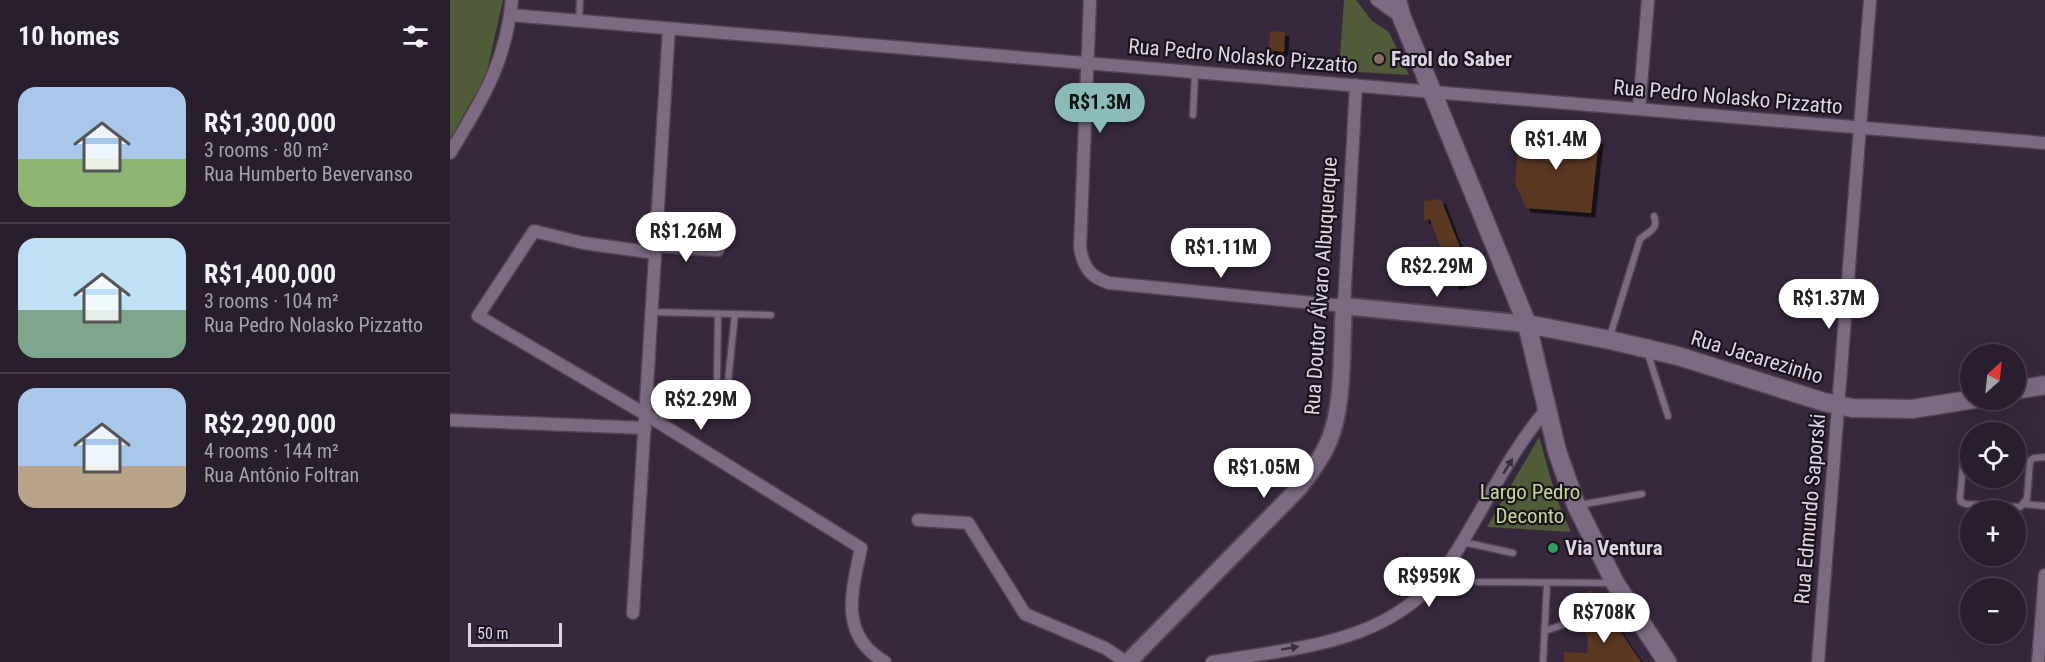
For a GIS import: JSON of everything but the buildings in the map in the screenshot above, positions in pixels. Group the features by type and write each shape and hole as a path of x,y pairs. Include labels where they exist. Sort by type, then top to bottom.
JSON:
{"main road":[{"path":"1397,0 1402,18 1527,324 1557,451 1576,505 1615,583 1667,662"},
{"name":"Rua Jacarezinho","path":"1527,324 1646,348 1702,363 1838,406 1869,410 1912,410 1960,402"},
{"path":"2026,388 2045,384"}],"street":[{"path":"450,153 481,101 499,64 512,0"},
{"path":"1090,0 1080,248 1081,258 1091,275 1108,283 1527,324"},
{"path":"1377,0 1402,18"},
{"path":"1639,109 1648,0"},
{"name":"Rua Edmundo Saporski","path":"1818,662 1870,0"},
{"name":"Rua Pedro Nolasko Pizzatto","path":"510,15 2045,143"},
{"path":"633,613 669,28"},
{"name":"Rua Doutor Álvaro Albuquerque","path":"1127,662 1298,489 1320,459 1334,426 1338,404 1356,85"},
{"path":"718,250 595,245 534,231 478,316 645,414 861,548 851,609 853,623 860,638 882,660"},
{"path":"1212,662 1335,641 1373,627 1401,610 1428,589 1450,561 1527,434 1546,410"},
{"path":"450,420 645,428"},
{"path":"918,520 968,523 1024,614 1105,648 1127,662"},
{"path":"2038,662 2045,575"}],"lane":[{"path":"579,20 580,0"},
{"path":"1193,115 1195,72"},
{"path":"1610,340 1640,239 1654,230 1656,223 1654,216"},
{"path":"652,312 771,315"},
{"path":"717,378 718,314"},
{"path":"725,410 735,314"},
{"path":"1646,348 1668,416"},
{"path":"2026,502 2031,461 2034,458 2045,458"},
{"path":"1576,505 1642,494"},
{"path":"2026,504 2045,506"},
{"path":"1462,542 1513,553"},
{"path":"1478,582 1615,583"},
{"path":"1543,662 1547,583"},
{"path":"1545,631 1627,602"}],"green space":[{"path":"450,0 503,0 486,76 450,139"},
{"path":"1344,0 1356,0 1372,21 1389,32 1409,75 1339,71"},
{"name":"Largo Pedro Deconto","path":"1539,437 1556,497 1571,532 1487,527"}],"place":[{"name":"Farol do Saber","path":"1379,59"},
{"name":"Via Ventura","path":"1553,548"}]}
